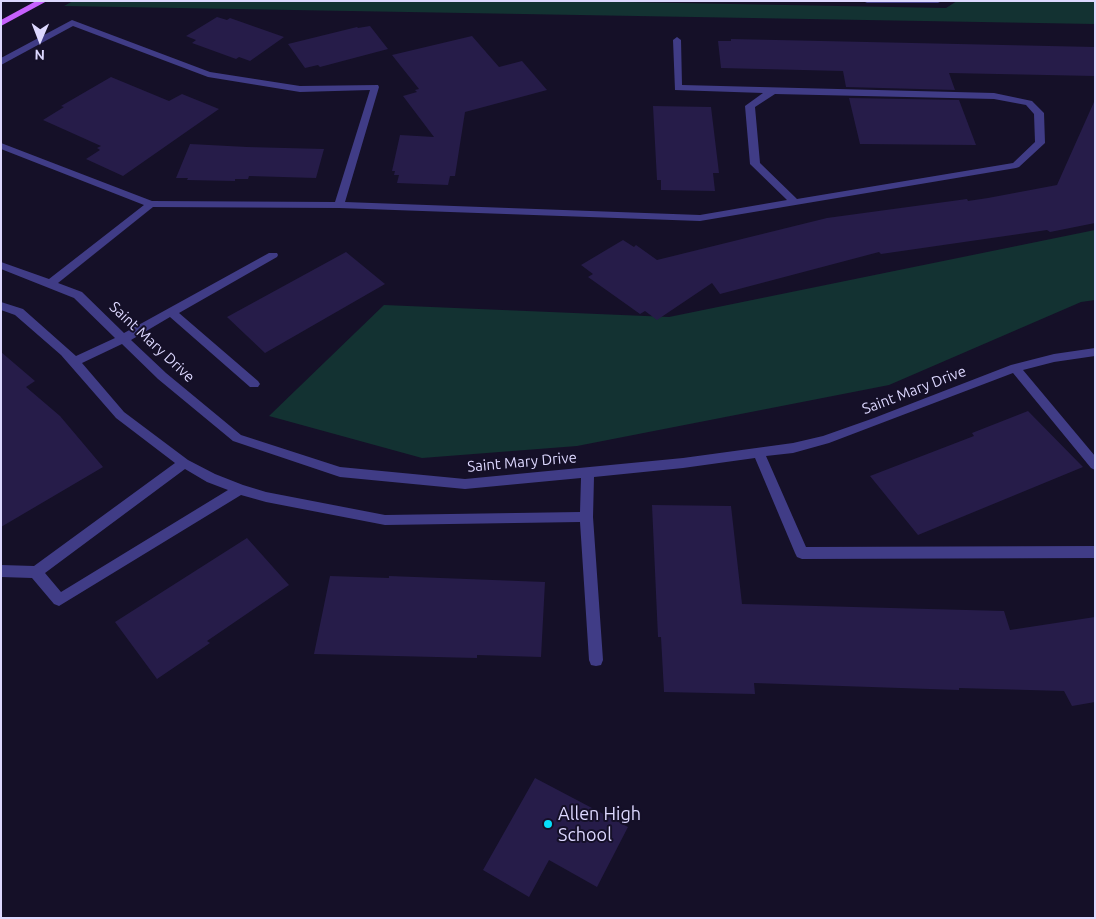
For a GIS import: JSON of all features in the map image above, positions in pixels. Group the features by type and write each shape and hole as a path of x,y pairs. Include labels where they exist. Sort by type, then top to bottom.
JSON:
{"main road":[{"path":"1,24 42,1"}],"street":[{"path":"867,1 938,1"},
{"path":"1,62 72,23 208,74 300,89 375,87 339,205"},
{"path":"1,146 151,204 339,205 700,218 1016,165 1040,143 1039,113 1029,103 994,96 678,88 678,40"},
{"path":"773,91 750,106 755,164 795,202"},
{"path":"50,284 151,204"},
{"path":"74,362 123,338 273,255"},
{"name":"Saint Mary Drive","path":"1,265 78,295 162,376 237,438 340,472 465,484 759,454 793,448 825,440 946,396 1015,368 1054,358 1090,353"},
{"path":"1,306 19,312 65,352 120,415 184,463 211,478 240,489 266,497 385,520 586,517"},
{"path":"171,312 254,384"},
{"path":"1015,368 1095,465"},
{"path":"759,454 802,553 1095,552"},
{"path":"1,571 36,572 184,463"},
{"path":"588,472 586,517 596,660"},
{"path":"36,572 58,600 240,489"}],"green space":[{"path":"73,1 572,1 946,8 957,1 1095,1 1095,24 64,6"},
{"path":"1095,230 1095,300 1081,302 889,385 577,446 422,458 269,416 384,305 669,317"}],"building":[{"path":"217,17 227,20 230,18 284,37 250,61 239,57 236,59 192,43 196,40 186,36"},
{"path":"370,26 388,49 320,67 318,65 305,68 288,44 357,27"},
{"path":"472,36 499,67 522,61 547,90 465,112 455,176 450,176 448,185 397,183 399,175 394,175 395,171 392,171 400,135 434,137 403,96 417,92 415,90 419,89 392,55"},
{"path":"731,39 1095,47 1095,76 949,73 955,90 846,87 843,71 721,68 718,41 731,41"},
{"path":"111,77 169,101 182,94 219,109 123,176 86,159 100,150 97,148 101,146 43,120 64,107 61,106"},
{"path":"849,98 959,100 976,145 860,144"},
{"path":"1094,102 1095,223 1050,232 1047,230 881,254 879,252 720,294 712,283 657,320 645,311 640,314 588,277 593,274 581,265 623,240 634,247 636,245 657,260 827,218 967,199 968,201 1057,185"},
{"path":"653,106 711,107 719,173 713,173 715,191 661,190 661,180 657,180"},
{"path":"190,144 324,149 316,178 249,176 248,179 235,179 235,181 176,178"},
{"path":"346,252 385,284 265,353 227,317"},
{"path":"1,352 35,381 26,387 60,416 103,467 1,527"},
{"path":"1028,411 1083,467 918,535 870,476 974,436 972,433"},
{"path":"652,505 731,506 742,604 1004,611 1010,630 1095,617 1095,702 1072,706 1064,691 959,688 959,690 754,683 755,694 664,692 661,637 658,637"},
{"path":"247,538 289,585 207,641 210,643 157,679 115,622"},
{"path":"330,576 389,578 389,576 545,582 541,657 477,655 477,658 314,654"},
{"path":"535,778 628,827 597,887 549,860 529,897 483,870"}],"place":[{"name":"Allen High School","path":"548,824"}]}
